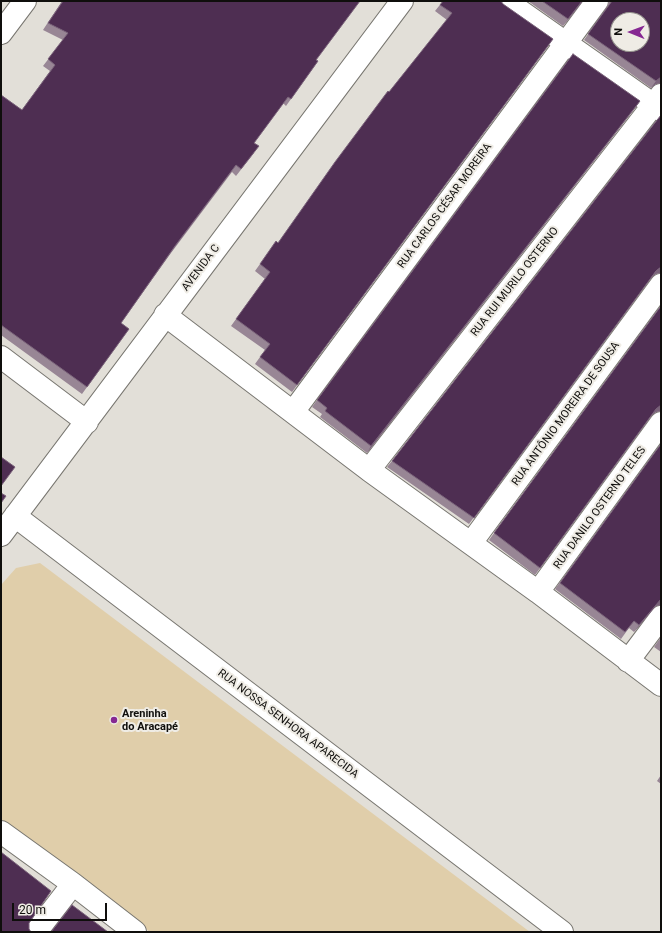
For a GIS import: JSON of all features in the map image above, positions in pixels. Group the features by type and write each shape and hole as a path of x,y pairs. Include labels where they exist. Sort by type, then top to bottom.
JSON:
{"street":[{"path":"1,33 25,1"},
{"name":"AVENIDA C","path":"1,535 402,1"},
{"path":"506,1 565,44 659,103"},
{"name":"RUA CARLOS CÉSAR MOREIRA","path":"293,412 597,1"},
{"name":"RUA RUI MURILO OSTERNO","path":"369,470 659,103"},
{"name":"RUA ANTÔNIO MOREIRA DE SOUSA","path":"471,543 661,285"},
{"path":"165,316 369,470 538,592 661,685"},
{"path":"1,357 87,422"},
{"name":"RUA DANILO OSTERNO TELES","path":"538,592 661,423"},
{"name":"RUA NOSSA SENHORA APARECIDA","path":"15,516 562,932"},
{"path":"628,661 661,617"},
{"path":"1,832 73,884 135,932"},
{"path":"36,932 73,884"}],"shaded area":[{"name":"Areninha do Aracapé","path":"40,563 530,932 150,932 1,819 1,585 16,568"}],"building":[{"path":"63,1 360,1 316,60 318,61 291,99 288,97 254,143 259,146 241,169 236,165 175,246 121,323 129,329 87,387 1,325 1,95 22,110 55,65 48,59 68,33 48,23"},
{"path":"443,1 501,1 503,4 553,39 297,385 260,357 270,344 236,319 270,272 260,264 276,241 278,243 335,162 388,91 389,92 452,13 440,5"},
{"path":"542,1 582,1 568,19"},
{"path":"612,1 661,1 661,77 656,81 614,52 650,52 650,12 610,12 610,49 588,34"},
{"path":"573,54 640,101 371,446 325,411 327,408 317,400"},
{"path":"661,115 661,267 656,271 474,518 392,461"},
{"path":"661,306 661,405 656,409 540,568 494,533"},
{"path":"661,444 661,599 639,625 634,621 625,632 560,583"},
{"path":"1,457 15,467 1,486"},
{"path":"1,493 6,496 1,503"},
{"path":"1,852 51,891 29,923 29,929 31,932 1,932"},
{"path":"72,905 108,932 51,932"}],"place":[{"name":"Areninha do Aracapé","path":"114,720"}]}
